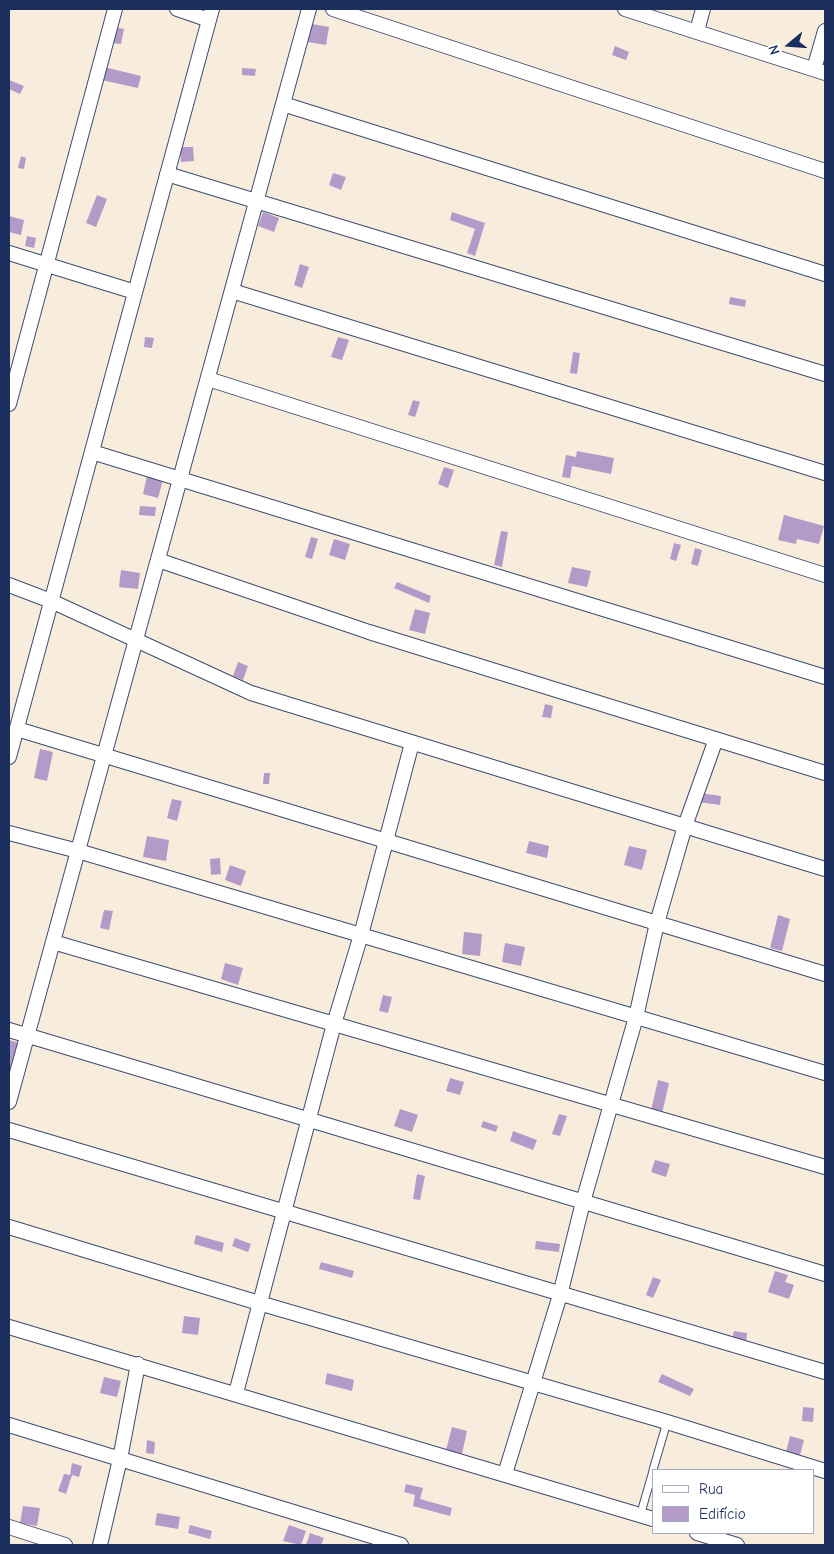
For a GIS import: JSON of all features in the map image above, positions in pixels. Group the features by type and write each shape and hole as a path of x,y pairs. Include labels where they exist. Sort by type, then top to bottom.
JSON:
{"street":[{"path":"9,404 116,9"},
{"path":"9,757 211,14 177,9"},
{"path":"9,1102 309,9"},
{"path":"333,9 825,171"},
{"path":"625,9 820,71 825,31"},
{"path":"696,31 703,9"},
{"path":"283,104 825,274"},
{"path":"167,174 825,374"},
{"path":"9,254 135,292"},
{"path":"232,291 825,473"},
{"path":"208,379 825,575"},
{"path":"92,452 825,677"},
{"path":"158,560 369,632 825,773"},
{"path":"9,586 51,601 251,693 825,869"},
{"path":"16,728 825,974"},
{"path":"505,1474 560,1295 583,1202 636,1017 657,923 685,826 716,739"},
{"path":"236,1393 308,1120 361,935 412,743"},
{"path":"9,832 825,1073"},
{"path":"53,942 825,1168"},
{"path":"9,1030 825,1274"},
{"path":"9,1130 560,1295 825,1372"},
{"path":"9,1227 259,1303 667,1422 825,1471"},
{"path":"9,1327 236,1393 646,1518"},
{"path":"100,1545 120,1459 138,1364"},
{"path":"9,1425 401,1545"},
{"path":"9,1527 65,1545"},
{"path":"700,1538 737,1545"}],"lane":[{"path":"654,1469 667,1422"},
{"path":"646,1518 652,1478"}],"building":[{"path":"312,24 329,27 326,45 308,42"},
{"path":"115,27 124,29 121,44 113,43"},
{"path":"615,46 629,52 626,60 612,55"},
{"path":"104,67 141,76 138,88 101,80"},
{"path":"242,68 256,69 255,76 242,75"},
{"path":"9,80 24,86 20,94 9,89"},
{"path":"180,147 193,147 194,161 181,162"},
{"path":"21,156 26,158 24,169 18,168"},
{"path":"333,173 346,177 341,190 329,185"},
{"path":"97,195 107,199 96,227 86,223"},
{"path":"263,212 279,218 274,232 258,226"},
{"path":"452,212 485,223 475,256 467,253 475,229 450,220"},
{"path":"9,216 24,220 21,235 9,232"},
{"path":"27,236 36,238 34,248 25,246"},
{"path":"300,264 309,267 302,288 294,285"},
{"path":"730,297 746,300 745,307 729,304"},
{"path":"145,337 154,338 152,348 144,347"},
{"path":"338,337 349,340 342,360 331,357"},
{"path":"573,352 580,353 577,374 570,373"},
{"path":"413,400 420,402 415,417 408,415"},
{"path":"577,451 614,458 611,474 572,466 570,478 562,477 566,455 576,457"},
{"path":"444,467 454,470 448,488 438,484"},
{"path":"147,476 163,480 158,498 143,494"},
{"path":"140,506 156,507 155,516 139,515"},
{"path":"784,515 824,526 819,544 797,539 796,544 778,540"},
{"path":"501,531 508,532 502,567 494,565"},
{"path":"311,537 318,539 312,559 305,557"},
{"path":"334,539 350,544 345,560 329,555"},
{"path":"674,543 681,545 676,561 670,559"},
{"path":"695,548 702,550 698,566 691,564"},
{"path":"572,567 591,571 587,587 568,583"},
{"path":"121,570 140,573 138,589 119,587"},
{"path":"397,582 431,596 429,603 394,588"},
{"path":"415,609 430,613 425,634 409,630"},
{"path":"238,662 248,666 243,680 233,676"},
{"path":"545,704 553,706 551,718 542,717"},
{"path":"40,749 53,752 47,781 34,778"},
{"path":"264,773 270,773 269,784 263,784"},
{"path":"700,793 721,796 720,805 698,802"},
{"path":"172,799 182,801 177,821 167,818"},
{"path":"147,836 169,840 166,861 143,857"},
{"path":"529,841 549,846 547,858 526,853"},
{"path":"629,846 647,850 642,870 624,865"},
{"path":"220,858 221,874 211,875 210,859"},
{"path":"230,865 246,871 241,886 225,880"},
{"path":"104,910 113,911 109,930 100,928"},
{"path":"778,915 790,919 782,951 770,948"},
{"path":"464,932 482,934 480,956 462,954"},
{"path":"505,943 525,947 521,966 502,962"},
{"path":"225,963 243,968 238,985 221,979"},
{"path":"383,995 392,997 388,1013 379,1011"},
{"path":"9,1040 19,1043 14,1068 9,1067"},
{"path":"450,1078 464,1082 460,1095 446,1091"},
{"path":"658,1080 669,1083 661,1118 650,1115"},
{"path":"400,1109 418,1115 412,1132 394,1126"},
{"path":"559,1114 567,1116 560,1136 552,1134"},
{"path":"483,1121 498,1126 496,1132 481,1127"},
{"path":"513,1131 537,1140 533,1150 510,1141"},
{"path":"655,1160 670,1164 666,1177 651,1172"},
{"path":"417,1174 425,1176 420,1200 413,1199"},
{"path":"196,1235 224,1243 222,1252 194,1244"},
{"path":"235,1238 251,1244 248,1252 232,1246"},
{"path":"536,1241 560,1244 559,1252 535,1249"},
{"path":"321,1262 354,1271 352,1278 319,1269"},
{"path":"775,1271 788,1275 785,1282 794,1285 789,1299 768,1292"},
{"path":"653,1277 661,1280 653,1298 646,1295"},
{"path":"184,1316 200,1318 198,1335 182,1333"},
{"path":"734,1331 747,1333 746,1343 732,1340"},
{"path":"327,1373 354,1380 352,1391 325,1384"},
{"path":"662,1374 694,1389 690,1396 658,1382"},
{"path":"104,1377 121,1381 117,1397 100,1393"},
{"path":"803,1407 814,1408 813,1422 802,1421"},
{"path":"452,1427 467,1431 462,1454 446,1450"},
{"path":"790,1436 804,1440 800,1455 786,1452"},
{"path":"147,1440 155,1442 154,1454 146,1453"},
{"path":"72,1463 82,1466 79,1477 72,1475 66,1494 58,1491 64,1474 70,1475"},
{"path":"406,1484 423,1488 420,1499 452,1508 450,1516 413,1506 415,1495 404,1492"},
{"path":"23,1506 40,1508 37,1526 20,1523"},
{"path":"157,1513 180,1517 178,1529 155,1525"},
{"path":"190,1525 212,1531 210,1539 188,1533"},
{"path":"289,1525 306,1531 301,1545 283,1541"},
{"path":"310,1533 324,1538 321,1545 306,1545"}]}
